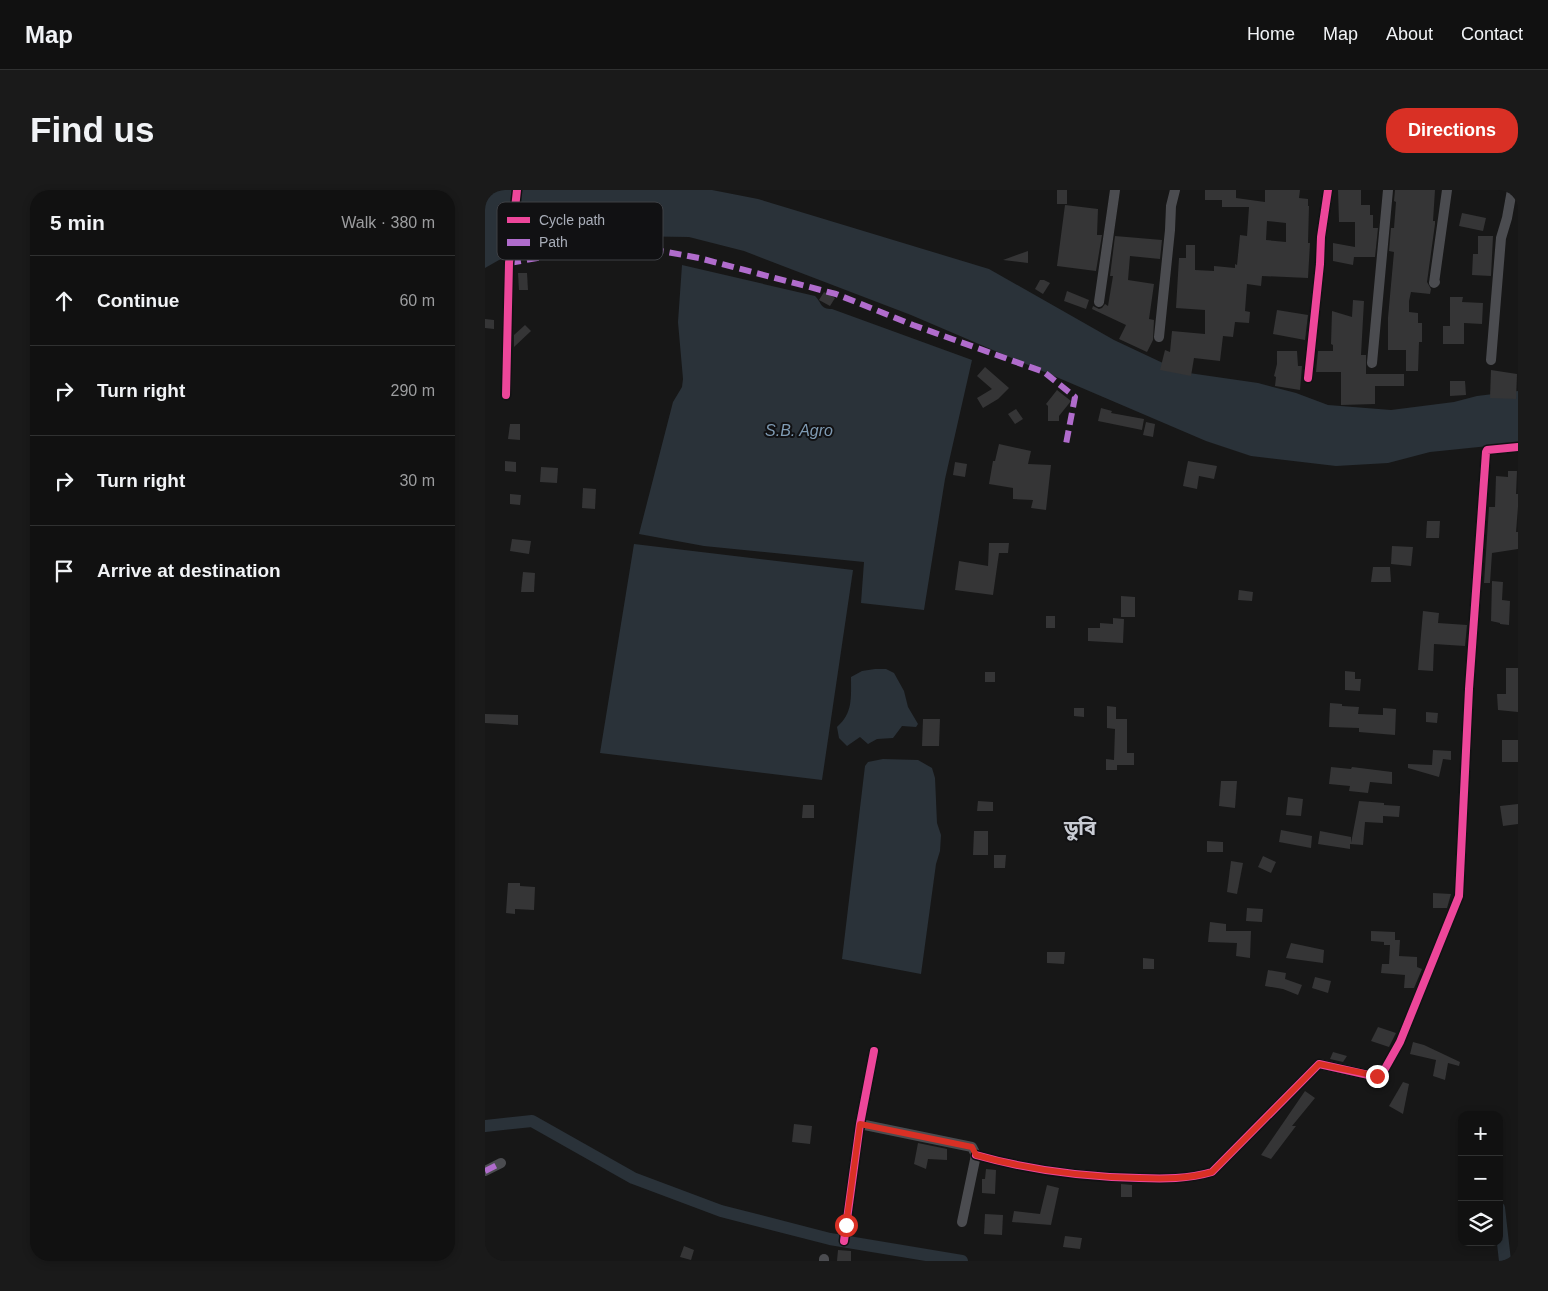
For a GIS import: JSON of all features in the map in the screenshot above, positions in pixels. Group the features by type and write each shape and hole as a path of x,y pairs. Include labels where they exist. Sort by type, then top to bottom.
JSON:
{"street":[{"path":"1099,302 1115,190"},
{"path":"1159,337 1171,206 1175,190"},
{"path":"1308,378 1321,237 1328,190"},
{"path":"1372,363 1387,190"},
{"path":"1435,282 1433,283 1447,190"},
{"path":"1491,360 1501,238 1512,190"},
{"path":"506,396 509,260"},
{"path":"976,1155 999,1162 1096,1177 1158,1179 1196,1177 1212,1172 1319,1064 1373,1076 1382,1074 1400,1042 1459,896 1469,690 1486,452 1487,450 1518,447"},
{"path":"844,1241 860,1124 874,1051"},
{"path":"860,1124 972,1147 976,1155 962,1222"},
{"path":"485,1171 501,1163"}],"water":[{"path":"500,190 712,190 758,199 989,269 1114,340 1182,372 1258,383 1296,393 1328,405 1391,410 1518,391 1518,443 1430,452 1388,463 1336,466 1251,456 1206,441 911,315 744,251 689,237 663,237 663,202 497,202 497,260 499,260 485,268 485,194"},
{"name":"S.B. Agro","path":"682,265 815,296 825,308 972,360 945,479 924,610 861,603 864,562 704,546 639,534 673,402 682,387 678,322"},
{"path":"634,544 853,570 822,780 600,753"},
{"path":"886,669 894,673 904,691 908,707 918,724 916,727 902,726 893,738 877,739 868,744 860,737 847,746 839,738 837,727 846,716 850,705 851,677 862,671"},
{"path":"883,759 918,760 932,768 935,778 937,823 941,835 940,851 936,864 921,974 842,959 865,766 868,762"}],"building":[{"path":"1057,190 1067,190 1067,204 1057,204"},
{"path":"1205,190 1236,190 1236,198 1265,202 1265,190 1300,190 1299,198 1308,199 1309,206 1308,243 1310,243 1308,278 1262,276 1261,286 1247,284 1245,311 1250,312 1249,323 1235,322 1233,337 1223,336 1220,361 1194,358 1191,376 1160,370 1165,350 1170,352 1172,331 1205,334 1205,310 1176,308 1179,258 1186,258 1186,245 1195,245 1195,270 1214,271 1214,266 1235,268 1235,264 1237,265 1240,235 1247,236 1249,207 1222,207 1222,200 1205,200","holes":["1267,221 1286,223 1286,242 1266,240"]},
{"path":"1338,190 1361,190 1361,205 1370,205 1370,215 1373,215 1373,228 1378,228 1375,257 1354,257 1353,265 1333,261 1333,243 1355,247 1355,222 1339,222"},
{"path":"1395,190 1435,190 1433,221 1435,221 1435,224 1427,282 1431,289 1430,294 1411,292 1409,301 1409,312 1418,313 1418,323 1422,323 1422,342 1419,342 1418,371 1406,371 1406,350 1388,350 1388,318 1394,252 1389,251 1391,228 1394,228"},
{"path":"1065,205 1098,209 1097,235 1102,235 1096,271 1057,266"},
{"path":"1462,213 1486,218 1483,231 1459,226"},
{"path":"1115,236 1162,240 1160,259 1130,256 1128,280 1154,284 1149,319 1154,320 1153,340 1147,352 1119,339 1126,325 1092,309 1093,306 1099,309 1105,304 1108,306 1113,276 1110,276"},
{"path":"1478,236 1493,236 1491,276 1472,275 1473,254 1478,254"},
{"path":"1028,251 1028,263 1003,260"},
{"path":"518,273 527,273 528,290 519,290"},
{"path":"1040,280 1050,283 1043,294 1035,289"},
{"path":"1067,291 1089,300 1086,309 1064,301"},
{"path":"824,292 835,298 830,306 819,300"},
{"path":"1450,297 1463,297 1462,302 1483,303 1482,324 1464,323 1464,344 1443,344 1443,326 1450,326"},
{"path":"1353,300 1364,301 1361,355 1366,355 1366,374 1404,374 1404,386 1375,386 1375,404 1341,405 1341,372 1316,372 1318,351 1333,351 1333,345 1331,344 1332,311 1352,317"},
{"path":"1277,310 1308,315 1305,340 1273,334"},
{"path":"485,319 494,320 494,329 485,328"},
{"path":"525,325 531,331 514,347 514,335"},
{"path":"1277,351 1297,351 1298,366 1302,366 1300,390 1275,386 1276,377 1274,376 1277,364"},
{"path":"985,367 1009,388 998,399 983,408 977,398 992,389 977,376"},
{"path":"1491,370 1517,374 1516,399 1490,398"},
{"path":"1450,381 1465,381 1466,395 1450,396"},
{"path":"1057,390 1071,401 1059,416 1059,421 1048,421 1048,406 1046,404"},
{"path":"1101,408 1112,411 1111,413 1144,419 1142,430 1098,421"},
{"path":"1016,409 1023,419 1015,424 1008,414"},
{"path":"1146,422 1155,424 1153,437 1143,435"},
{"path":"510,424 520,424 520,440 508,439"},
{"path":"999,444 1031,451 1028,464 1051,465 1046,510 1031,508 1033,500 1013,499 1013,488 989,484 993,461 995,461"},
{"path":"505,461 516,462 516,472 505,471"},
{"path":"1188,461 1217,466 1214,479 1199,476 1197,489 1183,486"},
{"path":"955,462 967,464 965,477 953,475"},
{"path":"541,467 558,468 557,483 540,482"},
{"path":"1508,471 1517,471 1516,494 1518,494 1518,507 1516,532 1518,532 1518,549 1492,553 1490,583 1484,583 1489,507 1495,507 1496,476 1508,477"},
{"path":"583,488 596,489 595,509 582,508"},
{"path":"510,494 521,495 520,505 510,504"},
{"path":"1427,521 1440,521 1439,538 1426,538"},
{"path":"512,539 531,541 529,554 510,551"},
{"path":"989,543 1009,543 1008,553 999,553 993,595 955,590 959,561 988,566"},
{"path":"1392,546 1413,547 1411,566 1391,564"},
{"path":"1373,567 1390,567 1391,582 1371,582"},
{"path":"523,572 535,573 534,592 521,592"},
{"path":"1492,581 1503,582 1502,600 1510,601 1509,625 1491,621"},
{"path":"1239,590 1253,592 1252,601 1238,600"},
{"path":"1121,596 1135,597 1135,617 1121,617"},
{"path":"1423,611 1439,613 1438,623 1467,625 1465,646 1434,644 1433,671 1418,670"},
{"path":"1046,616 1055,616 1055,628 1046,628"},
{"path":"1113,618 1124,619 1123,643 1088,641 1088,628 1100,628 1100,623 1113,624"},
{"path":"1506,668 1518,668 1518,712 1498,710 1497,694 1506,694"},
{"path":"1345,671 1355,672 1355,679 1361,679 1360,691 1345,690"},
{"path":"985,672 995,672 995,682 985,682"},
{"path":"1330,703 1359,707 1358,714 1383,715 1383,708 1396,709 1395,735 1359,732 1359,728 1329,727"},
{"path":"1107,706 1116,707 1116,719 1127,719 1127,753 1134,753 1134,765 1117,765 1117,770 1106,770 1106,759 1114,760 1115,729 1107,728"},
{"path":"1074,708 1084,708 1084,717 1074,716"},
{"path":"1426,712 1438,713 1437,723 1426,722"},
{"path":"485,714 518,715 518,725 485,723"},
{"path":"923,719 940,719 939,746 922,746"},
{"path":"1502,740 1518,740 1518,762 1502,762"},
{"path":"1433,750 1451,751 1451,760 1443,759 1439,777 1408,768 1408,764 1432,765"},
{"path":"1331,767 1351,769 1352,767 1392,772 1392,784 1370,782 1368,793 1349,791 1350,786 1329,784"},
{"path":"1221,781 1237,781 1235,808 1219,806"},
{"path":"1288,797 1303,799 1301,816 1286,815"},
{"path":"978,801 993,802 993,811 977,811"},
{"path":"1359,801 1400,806 1399,817 1383,816 1383,823 1365,822 1363,845 1350,844 1350,849 1318,844 1320,831 1351,837 1351,843"},
{"path":"1518,804 1518,824 1503,826 1500,806"},
{"path":"803,805 814,805 814,818 802,818"},
{"path":"1281,830 1312,836 1311,848 1279,842"},
{"path":"974,831 988,831 988,855 973,855"},
{"path":"1207,841 1223,842 1223,852 1207,852"},
{"path":"994,855 1006,855 1005,868 994,868"},
{"path":"1263,856 1276,862 1271,873 1258,867"},
{"path":"1231,861 1243,863 1237,894 1227,892"},
{"path":"508,883 520,883 520,886 535,887 534,910 515,909 515,914 506,913"},
{"path":"1433,893 1451,894 1447,908 1433,908"},
{"path":"1247,908 1263,909 1262,922 1246,921"},
{"path":"1210,922 1226,924 1226,931 1251,931 1250,958 1236,956 1237,943 1208,942"},
{"path":"1371,931 1395,932 1395,940 1400,940 1399,956 1417,957 1417,967 1422,969 1414,988 1404,988 1405,975 1381,973 1382,964 1389,964 1390,945 1384,945 1384,942 1371,941"},
{"path":"1291,943 1324,950 1323,963 1286,958"},
{"path":"1047,952 1065,952 1064,964 1047,963"},
{"path":"1143,958 1154,959 1154,969 1143,969"},
{"path":"1268,970 1286,973 1285,979 1302,985 1298,995 1283,989 1265,986"},
{"path":"1315,977 1331,981 1328,993 1312,988"},
{"path":"1378,1027 1396,1033 1389,1047 1371,1041"},
{"path":"1413,1042 1424,1045 1460,1062 1459,1066 1448,1063 1445,1080 1433,1076 1436,1060 1410,1054"},
{"path":"1333,1052 1347,1056 1343,1062 1330,1059"},
{"path":"1403,1082 1409,1084 1403,1114 1389,1106"},
{"path":"1305,1091 1315,1098 1292,1126 1296,1126 1271,1159 1261,1155"},
{"path":"794,1124 812,1126 810,1144 792,1142"},
{"path":"918,1143 947,1149 947,1160 928,1159 926,1169 914,1164"},
{"path":"986,1169 996,1170 995,1194 982,1193 982,1179 985,1179"},
{"path":"1121,1184 1132,1185 1132,1197 1121,1197"},
{"path":"1047,1185 1059,1188 1051,1225 1012,1222 1014,1211 1040,1214"},
{"path":"985,1214 1003,1215 1002,1235 984,1234"},
{"path":"1065,1236 1082,1238 1080,1249 1063,1247"},
{"path":"684,1246 694,1250 691,1260 680,1257"},
{"path":"838,1250 851,1251 851,1261 837,1261"}],"waterway":[{"path":"485,1126 532,1121 633,1178 721,1211 830,1239 962,1261"},
{"path":"1503,1243 1505,1261"}],"marked path":[{"path":"663,251 699,258 836,294 913,325 1044,372 1075,397 1066,444"},
{"path":"509,263 526,260"},
{"path":"485,1171 501,1163"}],"cycle path":[{"path":"516,202 517,190"},
{"path":"1308,378 1321,237 1328,190"},
{"path":"506,395 509,260"},
{"path":"976,1155 1037,1169 1098,1176 1167,1178 1203,1174 1212,1172 1319,1064 1373,1076 1382,1074 1400,1042 1459,896 1469,689 1486,452 1487,450 1518,447"},
{"path":"844,1241 860,1124 874,1051"}],"district":[{"name":"ডুবি","path":"1080,828"}],"route":[{"path":"846,1225 860,1124 972,1147 976,1155 999,1162 1096,1177 1158,1179 1196,1177 1212,1172 1319,1064 1377,1076"}]}
